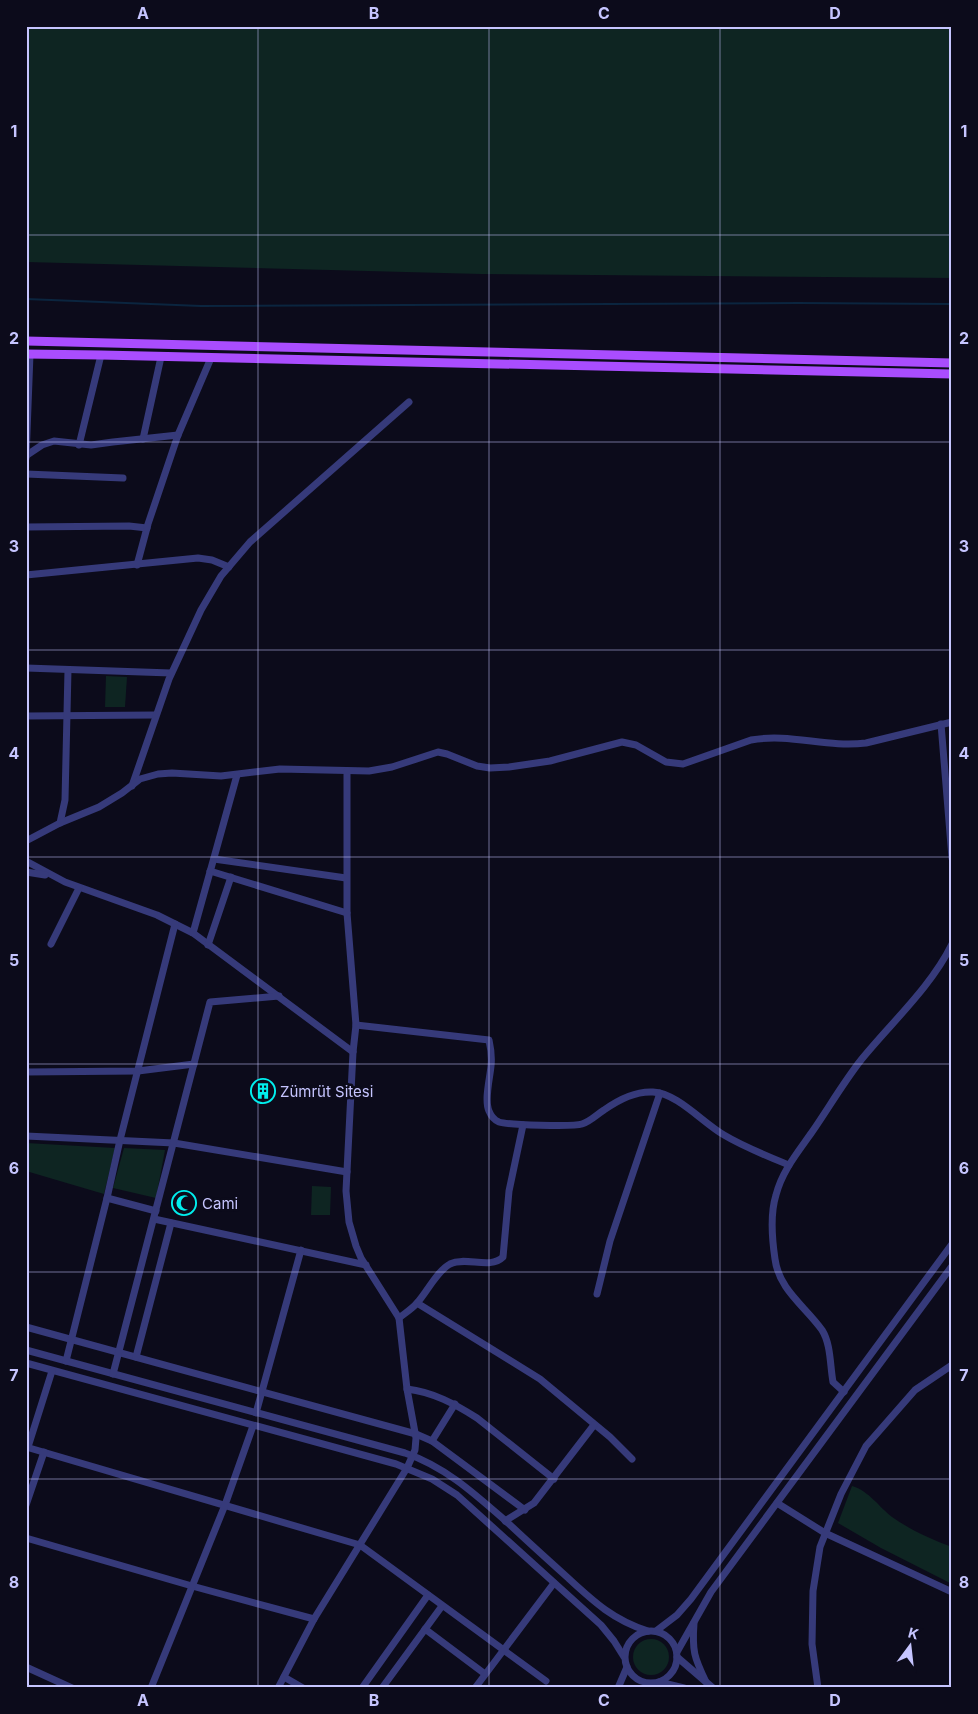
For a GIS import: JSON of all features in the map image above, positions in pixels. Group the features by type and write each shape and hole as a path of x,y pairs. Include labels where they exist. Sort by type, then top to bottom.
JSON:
{"main road":[{"path":"26,341 952,363"},
{"path":"28,354 952,374"}],"street":[{"path":"26,457 28,354"},
{"path":"79,445 101,355"},
{"path":"143,439 161,357"},
{"path":"137,565 147,528 178,436 211,358"},
{"path":"132,786 171,673 207,600 229,567 250,542 409,402"},
{"path":"26,457 36,448 60,441 79,445 99,445 178,436"},
{"path":"26,474 123,478"},
{"path":"26,527 129,526 147,528"},
{"path":"26,575 204,558 229,567"},
{"path":"26,668 171,673"},
{"path":"60,823 65,800 68,670"},
{"path":"26,716 155,715"},
{"path":"26,841 60,823 99,806 140,779 158,774 237,775 280,769 370,771 438,752 469,764 483,767 522,766 550,761 622,742 636,745 666,762 683,764 751,740 762,738 783,737 829,744 854,744 952,722"},
{"path":"941,724 952,858"},
{"path":"278,1688 314,1619 407,1468 413,1456 416,1443 416,1434 407,1390 400,1318 356,1246 349,1222 346,1202 356,1025 347,913 346,771"},
{"path":"193,933 237,775"},
{"path":"214,859 346,878"},
{"path":"26,862 50,876 157,915 193,933 353,1052"},
{"path":"210,871 347,913"},
{"path":"26,872 50,876"},
{"path":"208,945 231,878"},
{"path":"51,944 79,888"},
{"path":"66,1361 175,924"},
{"path":"844,1392 833,1382 829,1348 825,1336 786,1289 776,1266 772,1213 774,1204 778,1188 789,1165 860,1062 935,973 952,944"},
{"path":"113,1374 210,1002 278,996"},
{"path":"356,1025 489,1040 492,1060 489,1077 489,1112 499,1122 523,1125 577,1126 588,1122 610,1106 624,1099 646,1092 660,1093 672,1098 732,1140 789,1165"},
{"path":"26,1072 138,1071 194,1064"},
{"path":"597,1294 610,1241 660,1093"},
{"path":"400,1318 417,1303 450,1264 458,1262 492,1262 503,1256 509,1191 523,1125"},
{"path":"26,1136 174,1143 347,1172"},
{"path":"107,1198 156,1211"},
{"path":"154,1219 366,1264"},
{"path":"136,1357 171,1222"},
{"path":"624,1657 630,1641 638,1634 652,1631 677,1616 691,1599 952,1244"},
{"path":"256,1413 301,1250"},
{"path":"654,1684 672,1672 677,1654 711,1592 952,1266"},
{"path":"417,1303 540,1378 618,1444 632,1459"},
{"path":"26,1327 416,1434 432,1441 525,1510"},
{"path":"26,1350 429,1462 448,1473 470,1491 600,1607 624,1622 669,1637 677,1654 713,1688"},
{"path":"26,1363 407,1468 432,1479 457,1495 600,1625 614,1641 624,1657 627,1668 638,1680 684,1688"},
{"path":"818,1688 813,1654 812,1607 817,1562 825,1533 841,1494 866,1446 915,1390 952,1365"},
{"path":"52,1371 27,1447 360,1545 546,1681"},
{"path":"407,1390 430,1393 455,1404 478,1418 554,1479"},
{"path":"432,1441 455,1404"},
{"path":"505,1521 525,1510 537,1500 594,1425"},
{"path":"151,1688 225,1505 254,1426"},
{"path":"26,1505 44,1452"},
{"path":"777,1503 825,1533 952,1592"},
{"path":"26,1538 314,1619"},
{"path":"475,1688 554,1583"},
{"path":"362,1688 428,1595"},
{"path":"382,1688 442,1606"},
{"path":"694,1620 692,1640 694,1657 706,1682"},
{"path":"425,1629 485,1674"},
{"path":"26,1667 72,1688"},
{"path":"618,1688 627,1668"},
{"path":"284,1677 303,1688"}],"green space":[{"path":"26,26 952,26 952,278 481,274 26,262"},
{"path":"106,676 127,677 125,707 105,707"},
{"path":"26,1143 115,1148 104,1194 26,1171"},
{"path":"124,1148 165,1150 156,1198 113,1188"},
{"path":"312,1186 331,1187 330,1215 311,1215"},
{"path":"852,1486 869,1495 899,1522 952,1547 952,1584 881,1548 838,1523"},
{"path":"651,1639 658,1640 664,1644 668,1650 668,1664 664,1670 658,1674 651,1675 644,1674 638,1670 634,1664 633,1657 634,1650 638,1644 644,1640"}],"waterway":[{"path":"26,299 201,306 952,304"}],"place":[{"name":"Zümrüt Sitesi","path":"263,1091"},
{"name":"Cami","path":"184,1203"}]}
